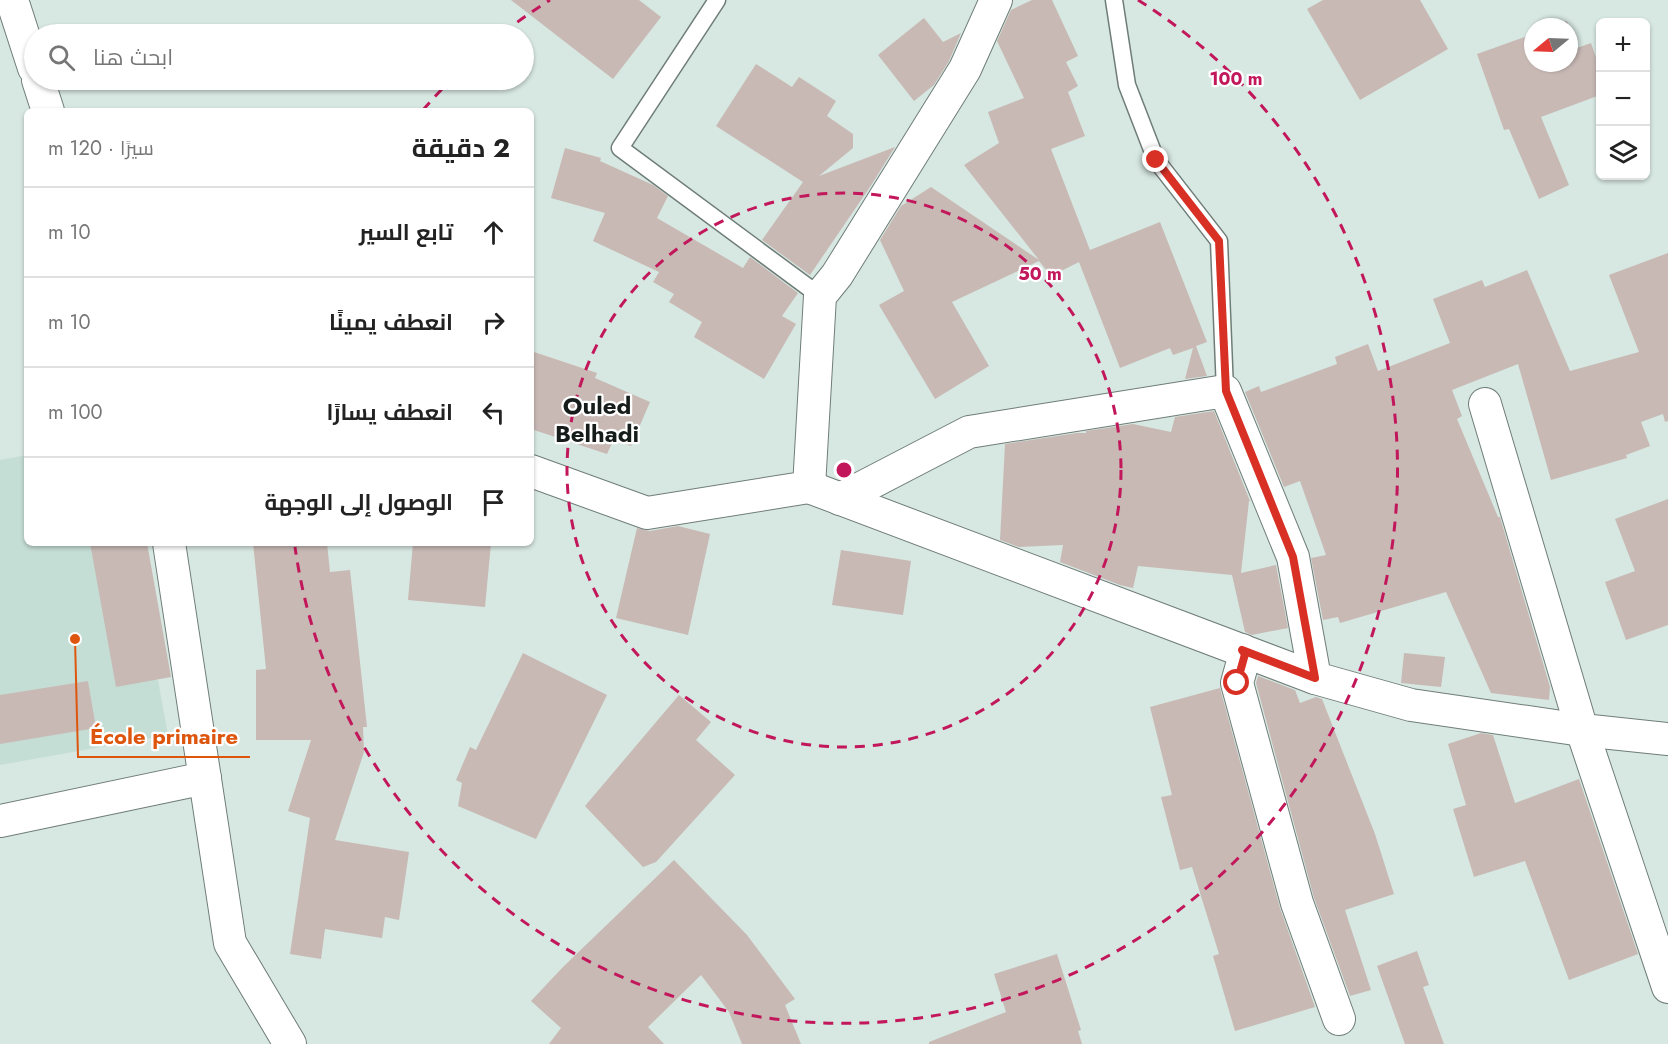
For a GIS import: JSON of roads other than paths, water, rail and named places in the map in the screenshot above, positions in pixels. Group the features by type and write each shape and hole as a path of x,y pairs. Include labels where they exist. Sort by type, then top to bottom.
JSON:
{"street":[{"path":"12,0 24,37"},
{"path":"809,487 820,296 837,275 965,69 996,0"},
{"path":"41,90 47,108"},
{"path":"840,499 969,432 1226,391 1293,557 1315,678"},
{"path":"1485,405 1582,730 1668,987"},
{"path":"534,472 647,513 809,487 1315,678 1410,705 1582,730 1668,739"},
{"path":"170,546 230,943 290,1044"},
{"path":"1242,650 1245,654 1237,683 1297,903 1339,1019"},
{"path":"0,821 205,778"}],"lane":[{"path":"717,0 620,148 820,296"},
{"path":"1114,0 1127,85 1156,160 1219,241 1226,391"}],"place":[{"name":"École primaire","path":"75,639"}],"district":[{"name":"Ouled Belhadi","path":"597,420"}]}
